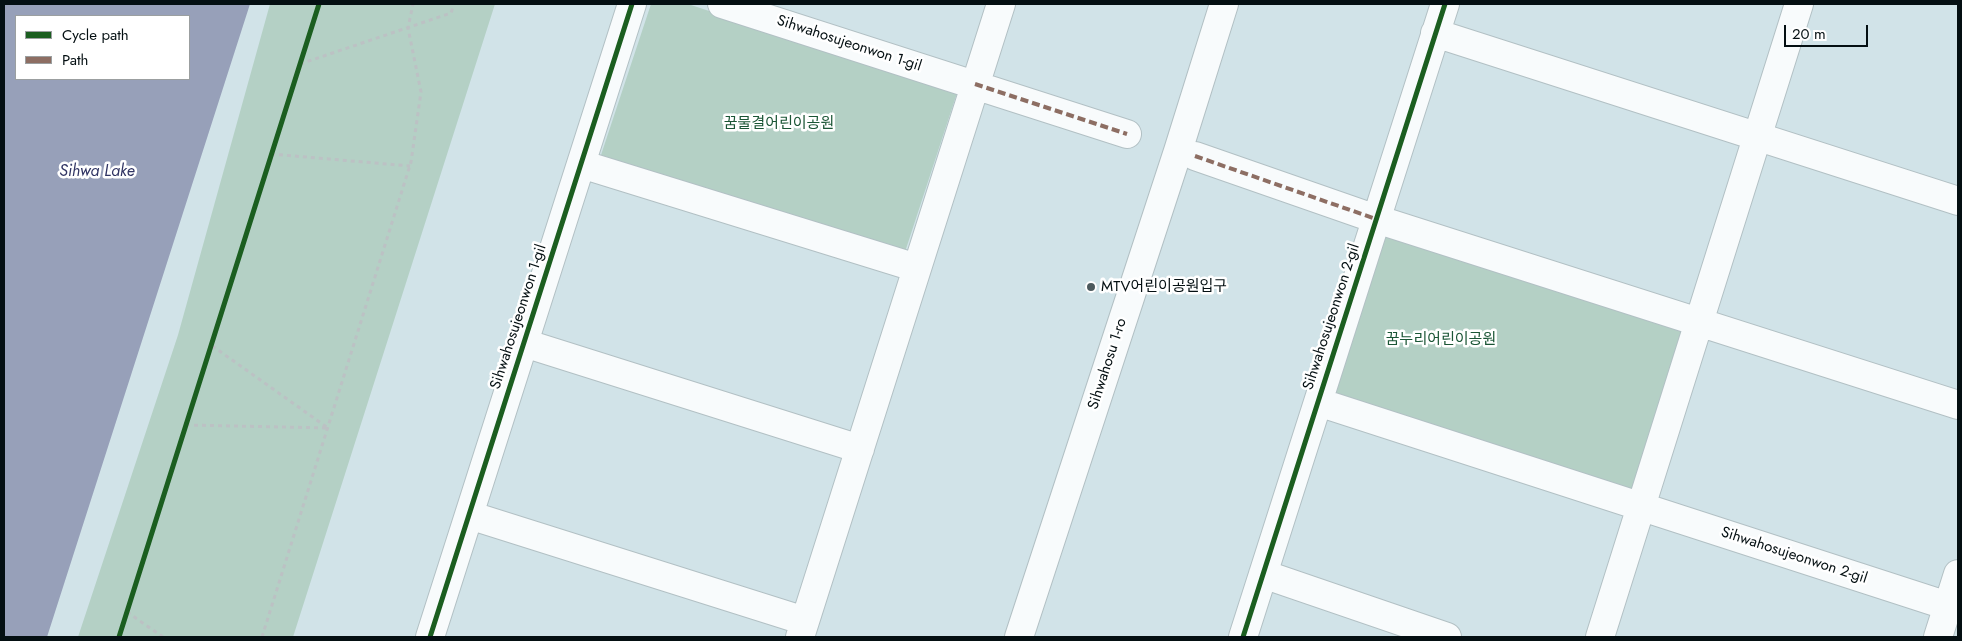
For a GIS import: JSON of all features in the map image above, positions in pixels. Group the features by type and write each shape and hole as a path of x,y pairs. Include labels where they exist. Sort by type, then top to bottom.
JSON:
{"street":[{"name":"Sihwahosujeonwon 1-gil","path":"430,637 632,4"},
{"name":"Sihwahosujeonwon 1-gil","path":"722,4 1127,134"},
{"path":"469,515 803,629 1001,4"},
{"name":"Sihwahosu 1-ro","path":"1019,637 1224,4"},
{"name":"Sihwahosujeonwon 2-gil","path":"1243,637 1445,4"},
{"path":"1600,637 1799,4"},
{"path":"1435,33 1958,201"},
{"path":"1195,156 1376,219 1958,406"},
{"path":"581,164 917,268"},
{"name":"Sihwahosujeonwon 1-gil","path":"524,343 860,449"},
{"name":"Sihwahosujeonwon 2-gil","path":"1318,402 1948,606"},
{"path":"1263,574 1447,637"},
{"path":"1938,637 1958,574"}],"path":[{"path":"262,637 410,166 421,92 408,28 413,4"},
{"path":"300,64 451,13 454,4"},
{"path":"297,73 302,56"},
{"path":"268,163 274,145"},
{"path":"271,154 410,166"},
{"path":"208,354 214,336"},
{"path":"211,345 328,428"},
{"path":"183,434 188,416"},
{"path":"186,425 328,428"},
{"path":"124,621 130,603"},
{"path":"126,612 163,637"}],"green space":[{"path":"270,4 495,4 293,637 78,637 178,335"},
{"name":"꿈물결어린이공원","path":"651,4 688,4 957,93 904,255 601,155"},
{"name":"꿈누리어린이공원","path":"1379,228 1686,325 1634,493 1327,397"}],"water":[{"name":"Sihwa Lake","path":"4,4 250,4 47,637 4,637"}],"marked path":[{"path":"975,84 1127,134"},
{"path":"1195,156 1376,219"}],"cycle path":[{"path":"119,637 319,4"},
{"path":"430,637 632,4"},
{"path":"1243,637 1445,4"}],"place":[{"name":"MTV어린이공원입구","path":"1091,287"}]}
